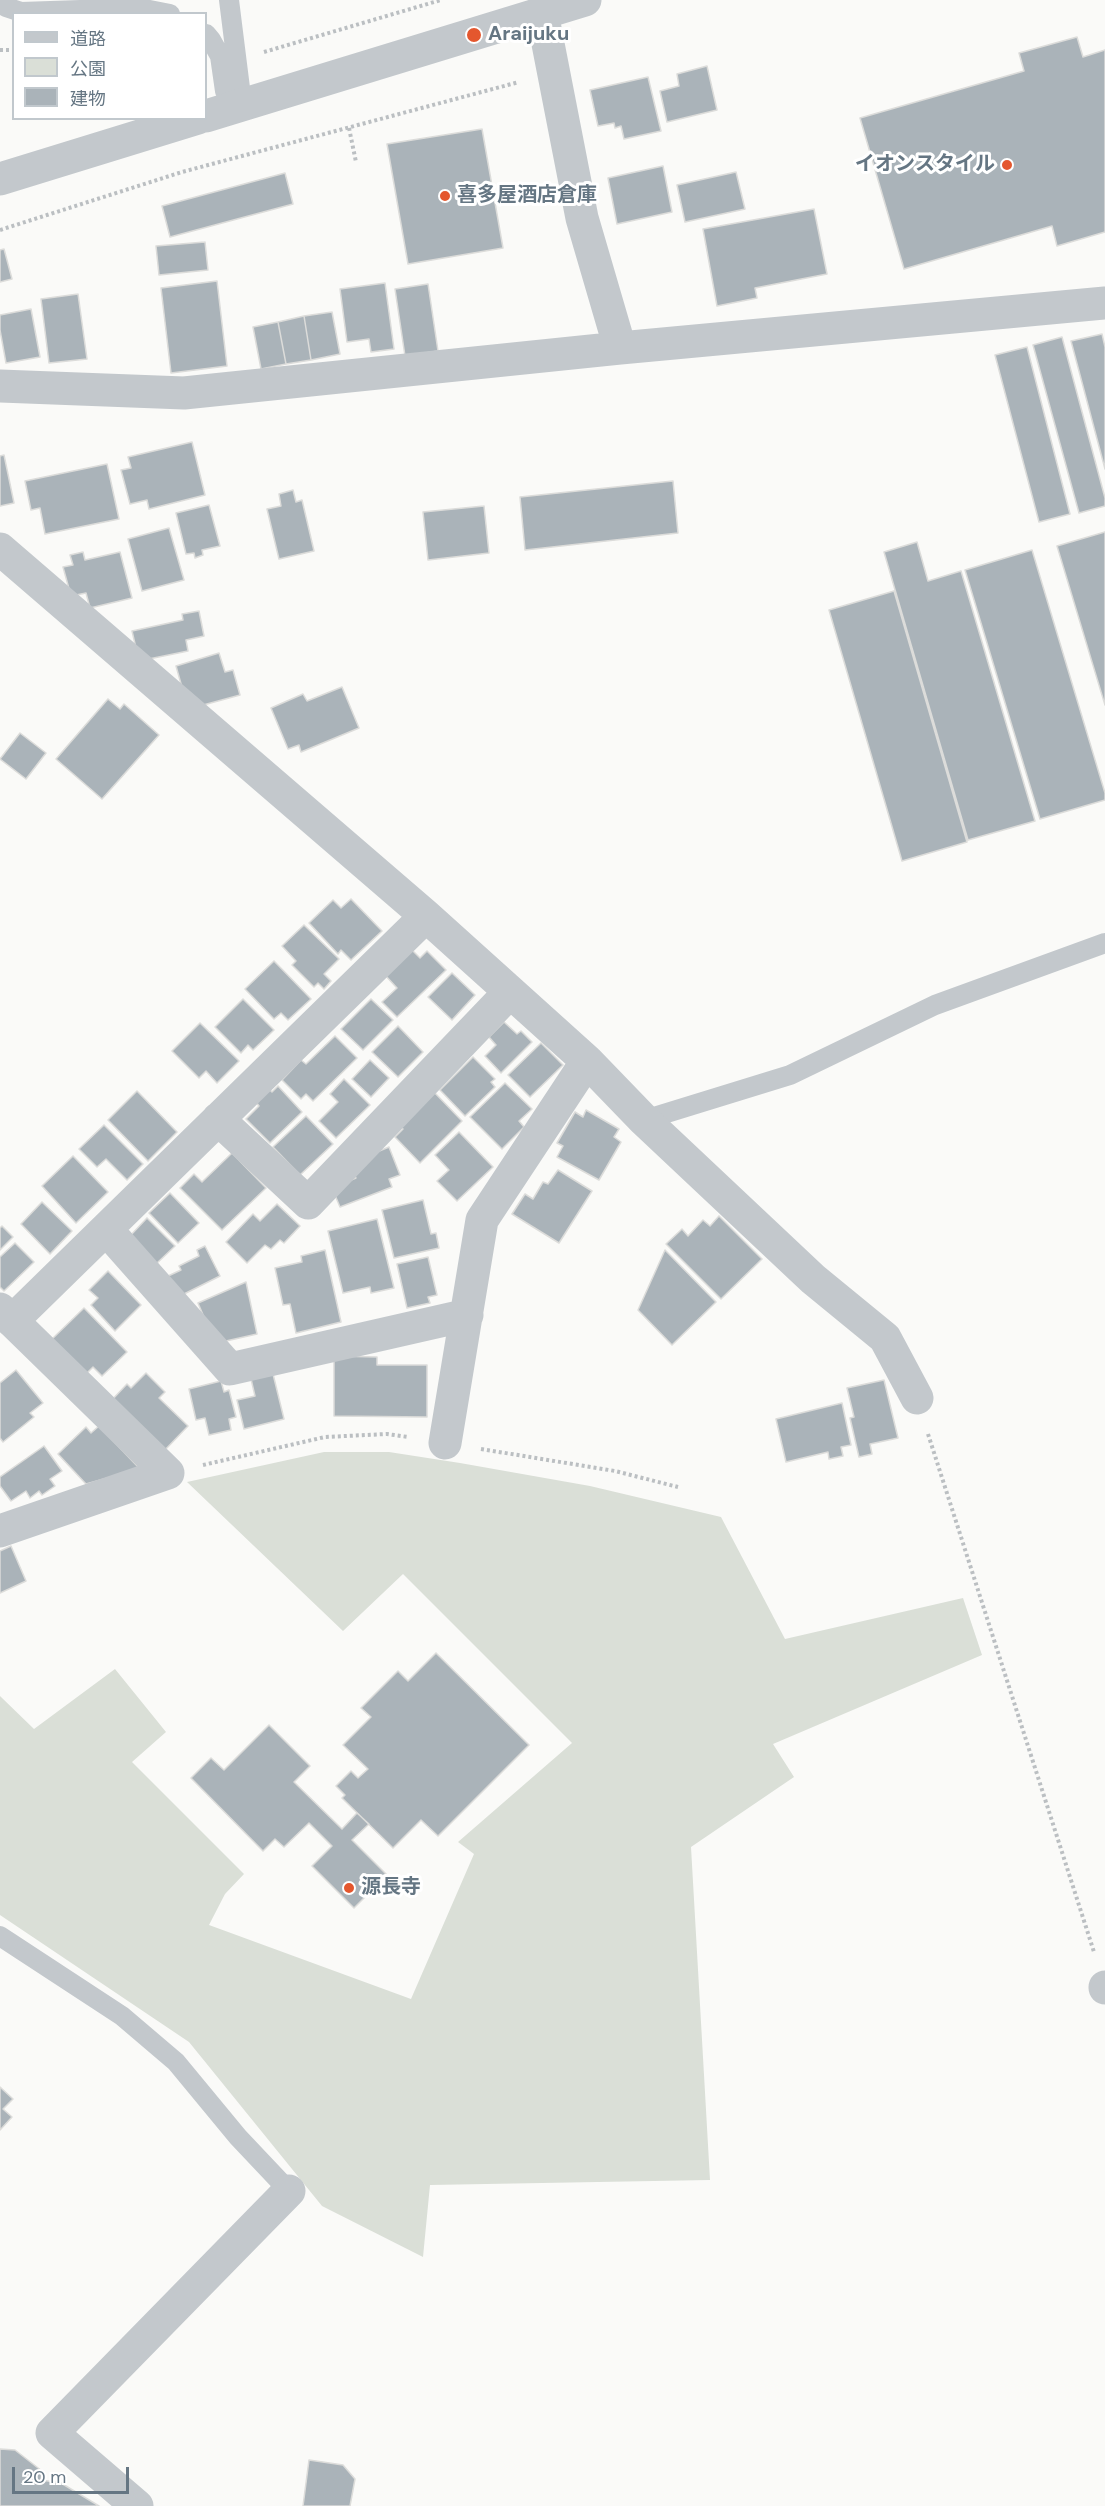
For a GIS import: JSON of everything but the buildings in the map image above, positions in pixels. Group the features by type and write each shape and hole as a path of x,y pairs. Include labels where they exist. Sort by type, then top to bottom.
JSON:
{"street":[{"path":"207,116 585,0"},
{"path":"542,13 582,218 620,348"},
{"path":"0,179 192,120"},
{"path":"0,386 184,393 620,348 1105,303"},
{"path":"0,549 426,916 587,1061 644,1120 813,1279 885,1338 917,1398"},
{"path":"0,1531 168,1473 6,1315 106,1229 426,916"},
{"path":"218,1119 308,1203 510,992"},
{"path":"445,1443 482,1220 587,1061"},
{"path":"106,1229 230,1369 467,1315"},
{"path":"137,2506 52,2433 289,2191"}],"lane":[{"path":"229,0 240,88 237,106"},
{"path":"0,2 21,12 139,8 160,12"},
{"path":"207,35 220,56 225,91 237,106"},
{"path":"644,1120 790,1075 934,1005 1105,943"},
{"path":"0,1936 122,2016 176,2062 238,2137 289,2191"}],"path":[{"path":"260,53 441,0"},
{"path":"0,230 182,172 529,80"},
{"path":"349,128 356,162"},
{"path":"917,1398 1105,1987"}],"green space":[{"name":"源長寺","path":"324,1452 389,1452 460,1463 590,1486 721,1517 785,1639 963,1598 982,1655 773,1744 794,1777 691,1847 710,2180 430,2185 423,2257 322,2206 189,2042 0,1915 0,1696 34,1729 115,1669 166,1732 132,1762 244,1874 225,1894 209,1925 411,1999 474,1854 458,1842 572,1743 403,1574 343,1631 187,1482"}],"place":[{"name":"Araijuku","path":"474,35"},
{"name":"イオンスタイル","path":"1007,165"},
{"name":"喜多屋酒店倉庫","path":"445,196"},
{"name":"源長寺","path":"349,1888"}]}
